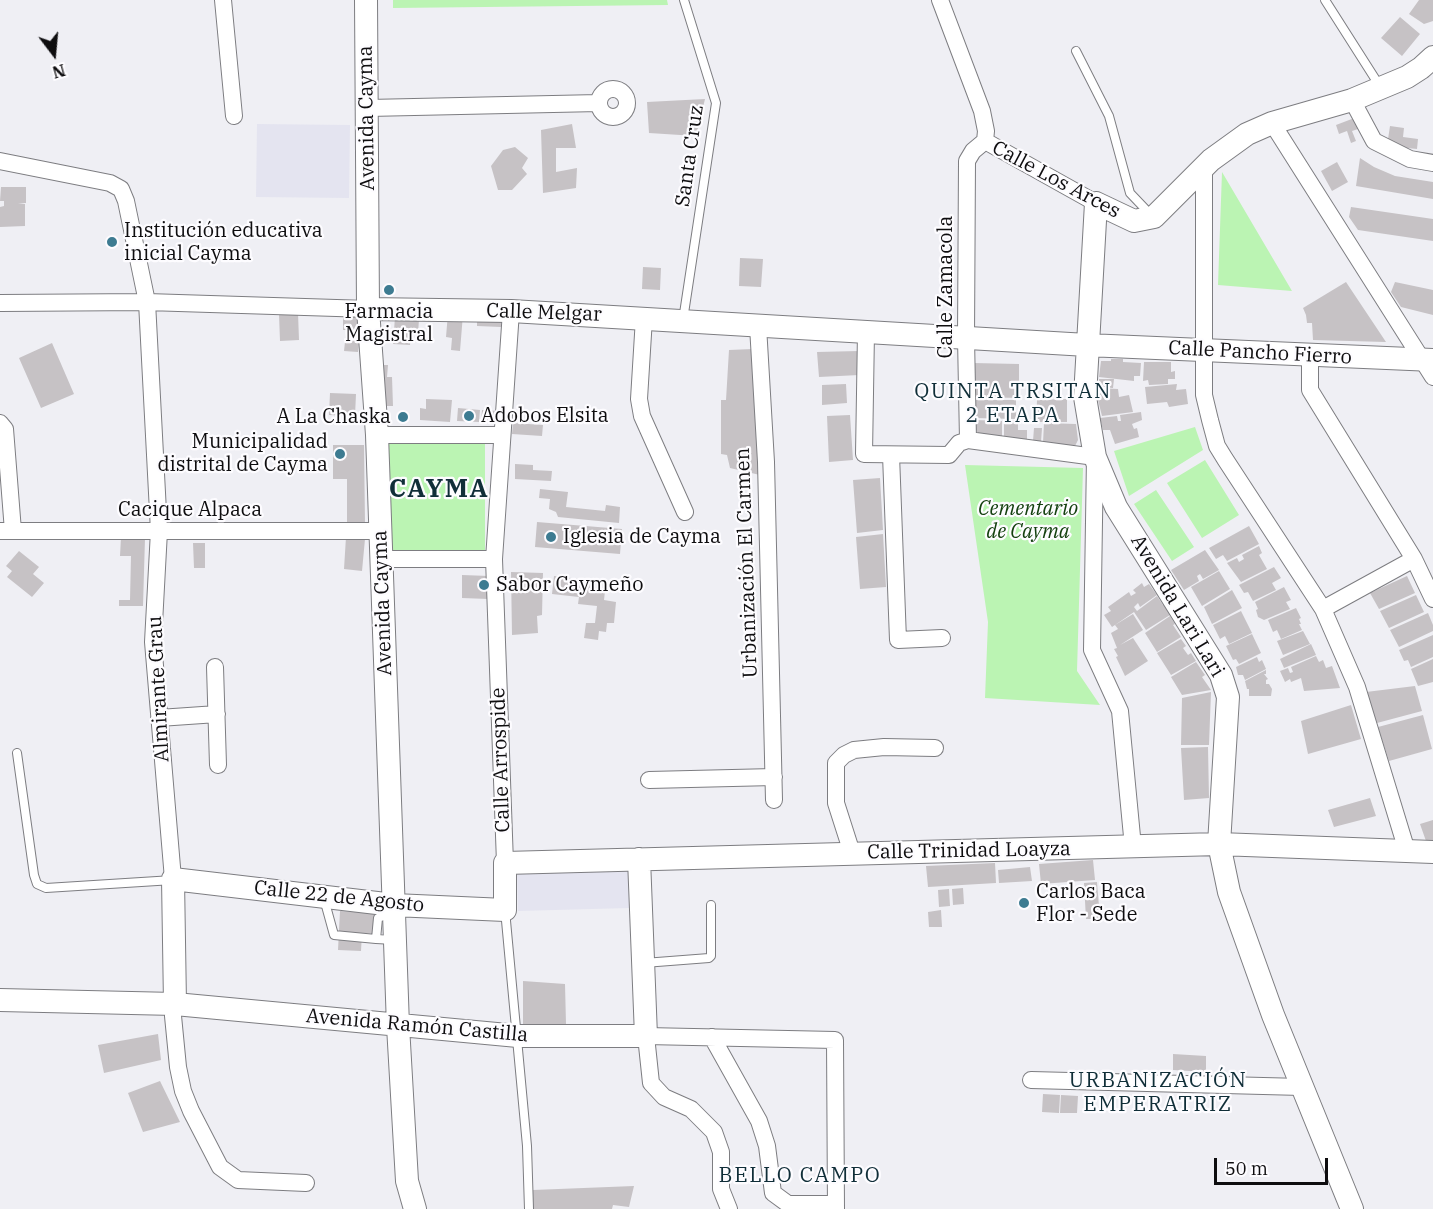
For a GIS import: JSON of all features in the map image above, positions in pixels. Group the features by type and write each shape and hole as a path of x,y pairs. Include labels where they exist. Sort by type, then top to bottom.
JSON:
{"street":[{"path":"223,0 234,116"},
{"name":"Avenida Cayma","path":"366,0 368,309 377,435 381,559 383,910 398,1026 406,1181 415,1209"},
{"path":"940,0 982,111 985,141"},
{"path":"1154,217 1226,147 1247,134 1272,123 1352,100 1381,88 1407,77 1433,57"},
{"path":"1352,100 1374,141 1410,159 1433,163"},
{"path":"368,108 599,103"},
{"path":"1272,123 1429,366"},
{"name":"Calle Los Arces","path":"985,141 1096,203 1134,221 1154,217"},
{"name":"Calle Zamacola","path":"968,440 967,160 973,151 985,141"},
{"name":"Almirante Grau","path":"0,161 110,183 121,189 126,201 147,302 159,531 153,642 173,879 175,1004"},
{"path":"1204,167 1204,395 1217,446 1323,609 1357,687 1407,852"},
{"name":"Avenida Lari Lari","path":"1096,203 1085,397 1104,500 1221,675 1228,697 1219,844 1229,892 1273,1015 1352,1209"},
{"name":"Calle Melgar","path":"0,303 147,302 511,311 1087,345"},
{"name":"Calle Arrospide","path":"505,910 494,558 511,311"},
{"path":"644,318 639,399 642,416 684,512"},
{"name":"Urbanización El Carmen","path":"758,326 766,462 774,800"},
{"path":"866,332 864,454 949,455 959,443 968,440 1095,457"},
{"name":"Calle Pancho Fierro","path":"1087,345 1310,355 1429,366"},
{"path":"1310,355 1310,390 1414,559 1433,599"},
{"path":"0,423 5,429 6,531"},
{"path":"377,435 502,435"},
{"path":"891,455 898,640 942,638"},
{"path":"1104,500 1092,650 1120,711 1133,847"},
{"name":"Cacique Alpaca","path":"6,531 380,531"},
{"path":"381,559 494,558"},
{"path":"1323,609 1414,559"},
{"path":"215,667 218,765"},
{"path":"159,718 216,714"},
{"path":"852,853 836,803 836,763 844,755 854,750 884,747 935,748"},
{"path":"649,780 774,777"},
{"name":"Calle Trinidad Loayza","path":"505,863 1219,844 1433,852"},
{"path":"639,859 646,1036 651,1083 664,1097 691,1109 714,1132 722,1152 721,1189 729,1209"},
{"name":"Calle 22 de Agosto","path":"173,879 383,910 505,910"},
{"name":"Avenida Ramón Castilla","path":"0,1000 175,1004 518,1036 835,1040 836,1207"},
{"path":"175,1004 173,1017 183,1091 220,1167 238,1180 306,1183"},
{"path":"712,1037 759,1121 767,1146 773,1193 788,1204 836,1207"},
{"path":"1031,1080 1302,1087"}],"lane":[{"name":"Santa Cruz","path":"683,320 716,103 684,0"},
{"path":"1325,0 1381,88"},
{"path":"1076,51 1109,116 1130,193 1154,217"},
{"path":"17,753 37,884 46,888 173,879"},
{"path":"323,901 334,935 386,939"},
{"path":"643,963 709,958 711,956 711,905"},
{"name":"Calle Arrospide","path":"505,910 527,1146 529,1209"}],"shaded area":[{"path":"257,124 350,125 349,198 256,197"},
{"path":"630,866 630,908 518,911 517,869"}],"green space":[{"path":"393,0 667,0 668,5 393,8"},
{"path":"1222,172 1292,291 1218,285"},
{"path":"1195,427 1203,450 1129,496 1114,451"},
{"path":"387,442 485,442 485,550 387,550"},
{"path":"1205,460 1239,515 1202,538 1167,483"},
{"name":"Cementario de Cayma","path":"965,465 1083,468 1077,671 1100,705 985,698 988,622"},
{"path":"1156,490 1194,547 1172,561 1134,504"}],"building":[{"path":"1419,0 1433,0 1433,21 1424,24 1409,14"},
{"path":"1400,17 1420,34 1402,56 1381,38"},
{"path":"705,99 696,136 649,133 647,102"},
{"path":"1357,117 1361,128 1352,131 1356,141 1351,143 1347,131 1339,134 1336,125"},
{"path":"572,124 576,148 556,148 556,172 577,168 576,188 543,193 541,130"},
{"path":"1390,126 1404,128 1403,137 1418,139 1417,149 1387,146"},
{"path":"515,147 528,158 522,168 527,174 512,190 498,190 491,166 503,150"},
{"path":"1360,158 1395,176 1433,182 1433,199 1356,186"},
{"path":"1337,162 1348,182 1332,191 1321,171"},
{"path":"1,187 26,187 26,203 18,203 25,204 25,226 0,227 0,207 4,206 4,201 0,201"},
{"path":"1351,207 1433,219 1433,241 1358,230 1349,217"},
{"path":"740,258 763,259 761,287 739,286"},
{"path":"643,267 661,268 660,290 642,289"},
{"path":"1346,282 1386,342 1313,340 1312,323 1307,323 1303,308"},
{"path":"1395,282 1433,290 1433,315 1401,307 1391,292"},
{"path":"298,313 299,340 280,341 279,314"},
{"path":"448,313 463,314 460,351 451,350 452,338 446,337"},
{"path":"343,315 359,315 359,330 343,330"},
{"path":"477,315 501,317 501,327 477,326"},
{"path":"395,317 419,319 418,334 411,333 410,345 393,344"},
{"path":"346,333 360,334 358,352 344,351"},
{"path":"52,343 74,394 41,408 19,358"},
{"path":"753,349 760,475 730,468 727,455 721,454 721,400 726,400 729,350"},
{"path":"859,351 859,375 819,377 817,352"},
{"path":"1111,359 1141,363 1140,376 1134,376 1134,381 1099,377 1101,361 1111,361"},
{"path":"1144,362 1171,362 1171,372 1175,371 1175,379 1168,379 1168,384 1149,385 1148,380 1143,381"},
{"path":"973,363 1019,364 1019,398 974,397"},
{"path":"380,365 388,365 387,377 392,377 393,406 380,406"},
{"path":"1099,379 1114,379 1113,388 1099,387"},
{"path":"846,384 847,403 822,405 822,385"},
{"path":"1177,384 1176,390 1186,389 1188,404 1169,407 1167,402 1147,404 1145,387"},
{"path":"1098,388 1118,389 1119,397 1129,395 1133,412 1102,416"},
{"path":"330,393 356,394 355,416 329,415"},
{"path":"426,399 452,400 450,422 420,420 420,408 426,409"},
{"path":"1067,399 1067,422 1036,422 1037,400"},
{"path":"974,400 1016,400 1016,419 975,418"},
{"name":"Adobos Elsita","path":"458,408 480,410 479,422 457,421"},
{"path":"482,410 500,411 499,423 481,422"},
{"path":"1141,412 1142,420 1132,424 1134,429 1137,428 1139,437 1115,444 1110,430 1103,430 1100,418 1117,416 1118,421 1121,421 1120,415"},
{"path":"850,415 853,460 829,462 827,416"},
{"path":"974,420 1002,421 1002,439 981,439"},
{"path":"1018,420 1018,430 1027,430 1027,441 1004,440 1004,421"},
{"path":"513,423 543,425 542,436 512,434"},
{"path":"1044,423 1076,424 1078,440 1075,446 1043,443"},
{"path":"1034,428 1042,428 1041,442 1033,441"},
{"path":"333,445 364,445 365,524 347,525 347,479 333,479"},
{"path":"515,464 533,465 533,470 552,471 551,481 515,479"},
{"path":"880,478 883,530 857,533 853,480"},
{"path":"540,489 568,492 566,507 605,511 606,505 620,507 619,523 558,517 556,512 549,509 550,499 539,498"},
{"path":"537,522 622,529 620,554 535,547"},
{"path":"1249,526 1259,544 1227,561 1223,555 1216,559 1209,548"},
{"path":"883,534 886,587 860,589 856,537"},
{"path":"121,537 145,538 143,606 119,606 119,600 130,600 131,556 120,556"},
{"path":"346,537 365,539 362,571 344,569"},
{"path":"193,543 205,543 205,568 194,568"},
{"path":"1259,546 1262,553 1259,555 1267,569 1241,582 1227,563 1237,558 1239,562 1244,559 1242,555"},
{"path":"1205,550 1219,570 1203,579 1200,574 1197,576 1199,581 1184,590 1171,570"},
{"path":"19,551 39,567 33,574 44,583 32,597 7,577 12,571 6,566"},
{"path":"1274,567 1281,578 1272,583 1276,590 1253,601 1248,592 1244,593 1239,585"},
{"path":"1219,571 1230,589 1202,606 1191,587"},
{"path":"511,572 543,573 542,615 537,616 538,633 512,635"},
{"path":"462,575 489,576 488,599 462,598"},
{"path":"554,576 606,582 604,600 616,602 614,623 607,623 606,632 599,631 598,640 584,638 586,623 595,623 597,606 578,604 579,597 552,594"},
{"path":"1407,576 1415,593 1379,609 1370,593"},
{"path":"1142,583 1144,587 1149,584 1157,595 1140,607 1138,603 1134,607 1137,611 1157,596 1163,605 1165,604 1170,615 1146,630 1134,612 1112,627 1104,615 1111,611 1108,607 1129,592 1131,596 1136,593 1133,590"},
{"path":"1284,587 1291,600 1286,602 1290,609 1264,620 1258,617 1255,602"},
{"path":"1232,590 1242,608 1212,624 1204,607"},
{"path":"1416,595 1424,612 1389,628 1380,611"},
{"path":"1296,608 1301,618 1299,619 1301,624 1299,624 1302,630 1281,639 1277,630 1273,632 1268,620"},
{"path":"1241,611 1252,633 1229,644 1225,636 1220,639 1213,625"},
{"path":"1428,613 1433,631 1399,647 1390,630"},
{"path":"1133,614 1143,630 1120,645 1133,638 1148,661 1125,676 1116,657 1118,656 1114,649 1117,648 1111,633 1118,629 1115,625"},
{"path":"1170,616 1181,637 1157,652 1145,633"},
{"path":"1303,631 1310,644 1283,655 1277,641"},
{"path":"1252,634 1261,653 1239,664 1236,659 1233,660 1226,646"},
{"path":"1433,635 1433,657 1411,667 1408,660 1404,661 1399,650"},
{"path":"1181,639 1186,646 1183,648 1188,655 1191,653 1196,661 1171,675 1157,653"},
{"path":"1311,644 1316,655 1284,668 1280,659"},
{"path":"1316,656 1319,662 1323,660 1326,668 1332,666 1340,688 1304,691 1301,678 1285,682 1280,671 1288,668 1290,673 1293,672 1291,667"},
{"path":"1257,657 1259,662 1262,660 1266,669 1245,680 1243,675 1238,675 1236,667"},
{"path":"1433,659 1433,682 1418,686 1411,669"},
{"path":"1196,662 1211,690 1182,695 1171,677"},
{"path":"1266,670 1264,674 1268,679 1266,684 1269,684 1272,689 1271,696 1249,696 1249,689 1245,681"},
{"path":"1415,686 1422,711 1377,723 1366,692"},
{"path":"1211,692 1209,745 1181,745 1182,698"},
{"path":"1351,705 1361,739 1308,754 1301,721"},
{"path":"1423,715 1432,749 1389,761 1378,727"},
{"path":"1208,747 1209,798 1184,800 1181,748"},
{"path":"1370,798 1376,816 1334,827 1328,810"},
{"path":"1433,820 1433,841 1426,841 1420,824"},
{"path":"1093,860 1095,880 1041,884 1039,864"},
{"path":"995,863 996,883 928,887 926,866"},
{"path":"1030,867 1032,881 999,883 998,870"},
{"path":"1097,882 1100,919 1086,919 1084,883"},
{"path":"963,888 964,904 953,905 952,889"},
{"path":"949,889 950,906 939,907 938,890"},
{"path":"941,910 942,927 929,927 928,912"},
{"path":"340,911 381,913 380,934 362,933 361,951 338,950"},
{"path":"523,981 565,984 566,1024 523,1025"},
{"path":"158,1034 161,1060 104,1073 98,1045"},
{"path":"1173,1054 1206,1056 1206,1072 1173,1070"},
{"path":"160,1081 180,1122 143,1132 128,1093"},
{"path":"1043,1094 1060,1095 1059,1113 1042,1112"},
{"path":"1061,1095 1078,1096 1077,1113 1060,1113"},
{"path":"634,1186 629,1207 613,1205 612,1209 533,1209 533,1190"}],"place":[{"name":"Institución educativa inicial Cayma","path":"112,242"},
{"name":"Farmacia Magistral","path":"389,290"},
{"name":"Adobos Elsita","path":"469,416"},
{"name":"A La Chaska","path":"403,417"},
{"name":"Municipalidad distrital de Cayma","path":"340,454"},
{"name":"Iglesia de Cayma","path":"551,537"},
{"name":"Sabor Caymeño","path":"484,585"},
{"name":"Carlos Baca Flor - Sede","path":"1024,903"}],"district":[{"name":"QUINTA TRSITAN 2 ETAPA","path":"1013,404"},
{"name":"CAYMA","path":"439,489"},
{"name":"URBANIZACIÓN EMPERATRIZ","path":"1158,1093"},
{"name":"BELLO CAMPO","path":"800,1176"}]}
